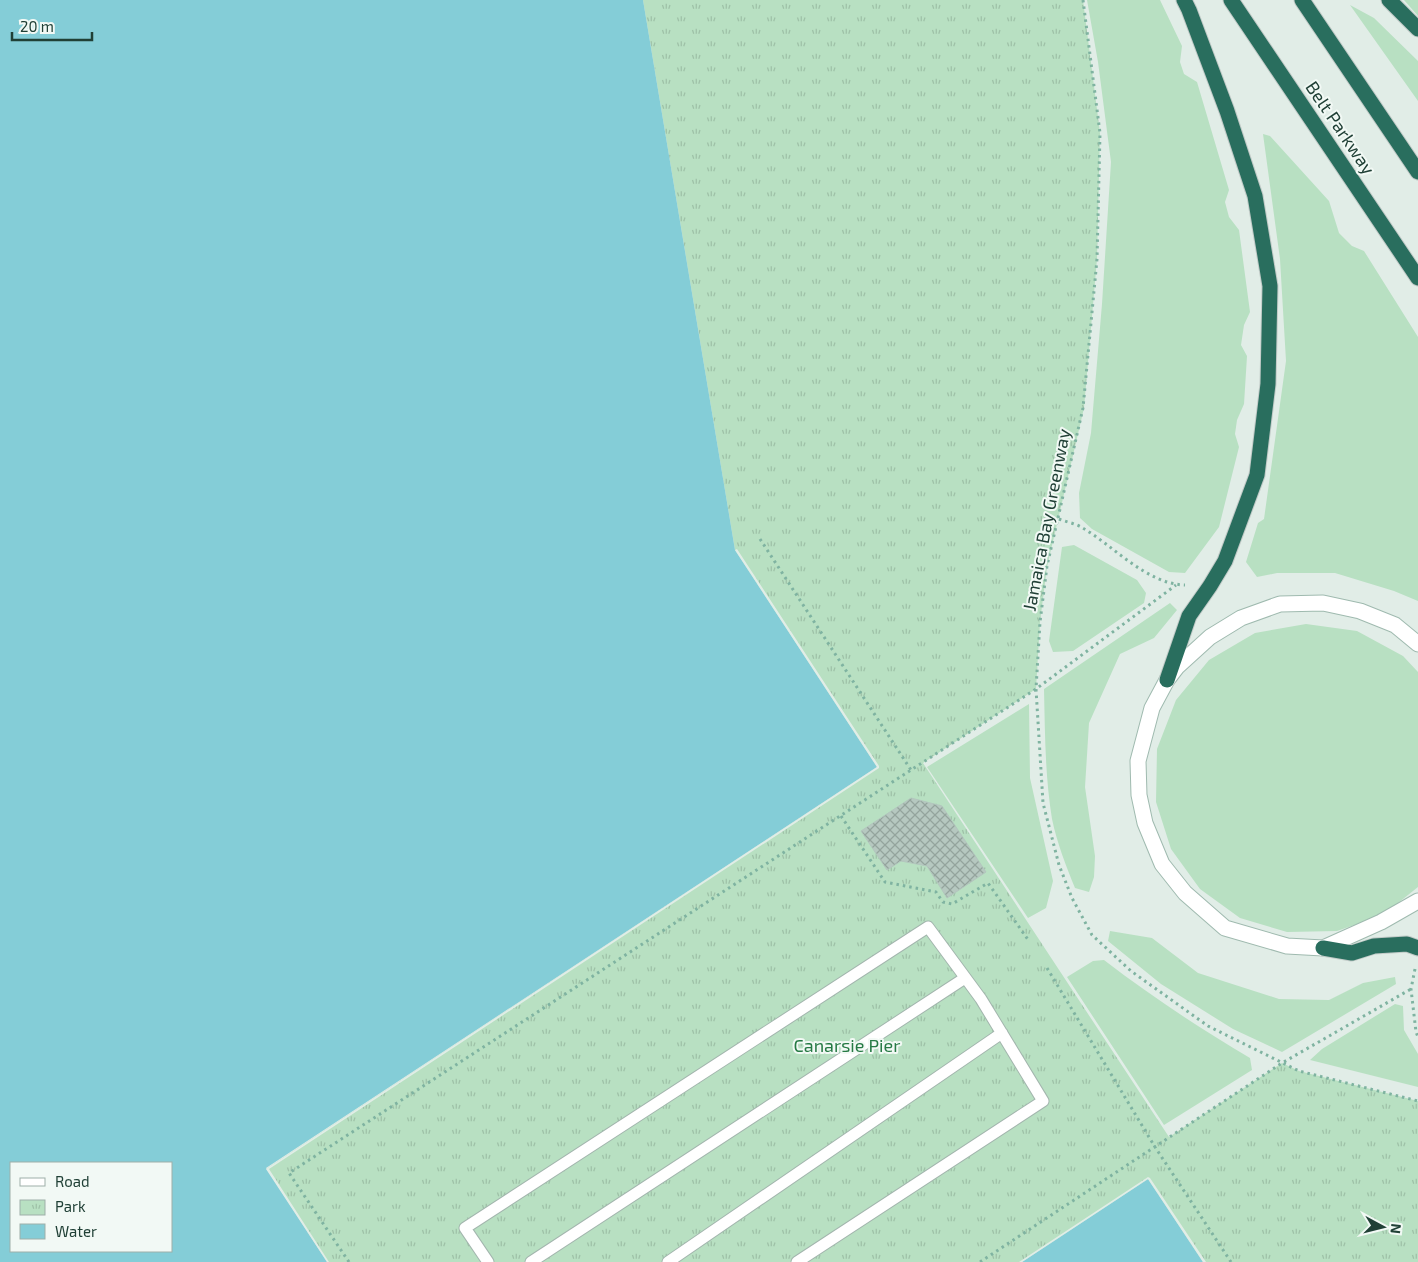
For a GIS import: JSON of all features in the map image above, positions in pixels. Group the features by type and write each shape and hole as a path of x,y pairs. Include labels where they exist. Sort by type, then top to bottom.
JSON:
{"highway":[{"path":"1167,680 1189,616 1210,586 1224,561 1257,475 1268,374 1270,286 1254,196 1227,111 1184,0"},
{"name":"Belt Parkway","path":"1231,0 1418,278"},
{"path":"1302,0 1418,172"},
{"path":"1389,0 1418,29"},
{"path":"1323,948 1352,953 1374,946 1407,944 1418,948"}],"main road":[{"path":"1418,634 1360,611 1323,603 1280,604 1241,618 1210,637 1167,680 1152,708 1138,761 1139,795 1145,824 1162,864 1185,893 1225,928 1287,946 1323,948 1380,922 1418,901"},
{"path":"1394,625 1418,644"}],"lane":[{"path":"488,1262 465,1228 928,927 981,999 1043,1101 797,1262"},
{"path":"531,1262 966,978"},
{"path":"668,1262 1002,1033"}],"path":[{"name":"Jamaica Bay Greenway","path":"1083,0 1100,132 1097,259 1084,408 1046,576 1040,622 1036,689 1044,804 1059,864 1072,898 1092,935 1131,971 1208,1026 1299,1071 1418,1101"},
{"path":"1059,519 1080,526 1138,567 1162,581 1176,585 1185,585"},
{"path":"760,540 911,770"},
{"path":"349,1262 289,1173 1036,689 1176,585"},
{"path":"841,816 885,882 936,892 943,902 952,904 988,883 1029,941"},
{"path":"1046,968 1155,1147 1231,1262"},
{"path":"1414,973 1411,989 1418,1037"},
{"path":"980,1262 1282,1063 1411,989"}],"green space":[{"name":"Canarsie Pier","path":"643,0 1083,0 1100,133 1097,259 1084,408 1047,567 1040,622 1036,689 923,763 1169,1137 1282,1063 1299,1071 1418,1101 1418,1262 1203,1262 1148,1179 1022,1262 327,1262 266,1169 877,767 735,550"},
{"path":"1087,0 1160,0 1182,46 1180,62 1184,74 1197,82 1229,190 1225,202 1229,217 1239,230 1250,312 1244,325 1241,345 1247,356 1244,404 1237,420 1235,434 1239,447 1219,527 1185,573 1169,572 1092,529 1080,518 1079,493 1091,433 1111,162 1098,62"},
{"path":"1404,0 1418,0 1418,16"},
{"path":"1350,5 1374,18 1418,61 1418,101"},
{"path":"1263,134 1270,136 1329,201 1339,233 1352,246 1364,251 1418,337 1418,601 1394,591 1335,573 1277,573 1257,577 1246,562 1258,523 1264,519 1286,361 1280,259"},
{"path":"1074,545 1137,580 1146,593 1144,603 1073,651 1053,652 1049,641 1062,547"},
{"path":"1170,603 1177,610 1154,638 1120,654 1089,723 1085,787 1095,856 1094,877 1089,892 1075,888 1059,846 1052,819 1047,771 1044,689"},
{"path":"1306,624 1357,631 1403,656 1418,672 1418,887 1383,915 1337,931 1287,932 1240,918 1200,889 1171,849 1156,802 1157,749 1176,700 1209,660 1255,633"},
{"path":"1029,704 1030,778 1053,881 1046,908 1028,918 927,767"},
{"path":"1110,931 1152,938 1198,973 1279,999 1329,1000 1363,983 1395,977 1396,984 1282,1052 1233,1029 1161,984 1108,941"},
{"path":"1104,960 1176,1011 1250,1058 1252,1070 1164,1125 1067,977 1093,961"},
{"path":"1395,1004 1403,1006 1404,1030 1418,1054 1418,1087 1310,1060 1322,1049"}],"water":[{"path":"0,0 643,0 735,550 877,767 266,1168 327,1262 0,1262"},
{"path":"1148,1179 1203,1262 1022,1262"}],"pier":[{"path":"737,549 879,768 269,1169 329,1262 327,1262 266,1169 877,767 735,550"},
{"path":"1148,1177 1206,1262 1203,1262 1148,1179 1022,1262 1019,1262"}],"building":[{"path":"911,798 942,806 986,872 947,898 927,866 901,861 887,870 861,831"}]}
